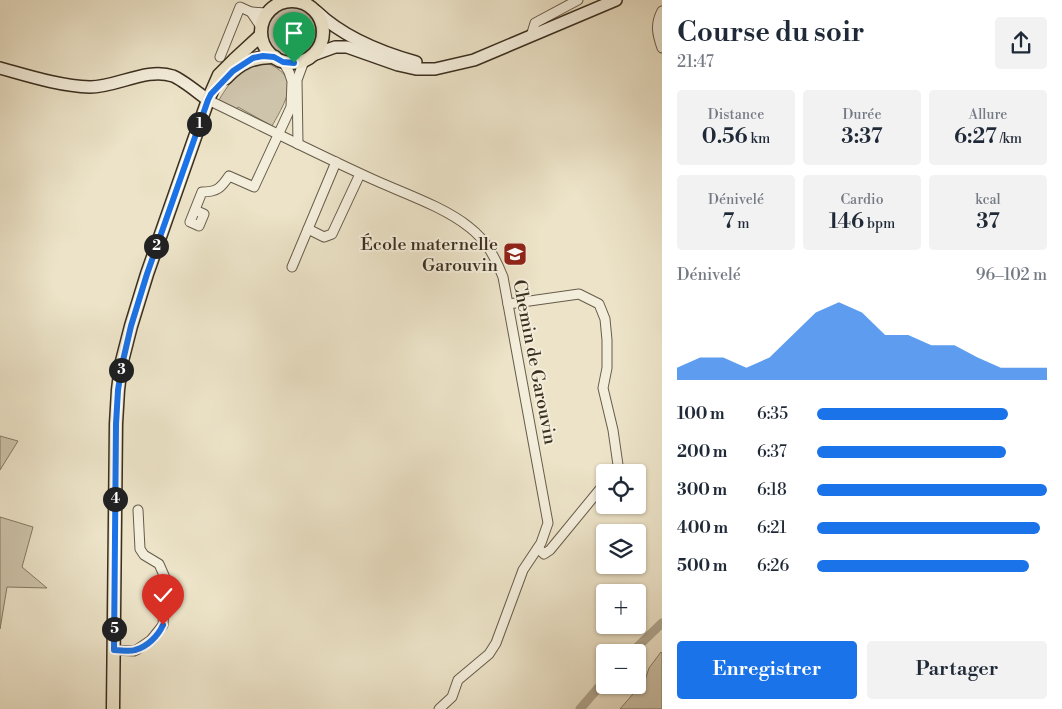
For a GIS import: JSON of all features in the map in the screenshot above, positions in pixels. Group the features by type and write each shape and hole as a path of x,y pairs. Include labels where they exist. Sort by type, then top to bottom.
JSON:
{"main road":[{"path":"210,97 233,71 253,58 263,56 294,63 335,46 347,47 380,60 416,68 435,69 458,65 482,57 616,0"},
{"path":"113,709 116,424 122,365 147,274 219,76 261,31 271,7 288,1 297,1 309,5 337,29 371,47 421,63 458,65"},
{"path":"309,5 321,19 324,29 323,39 319,48 309,58"},
{"path":"261,31 263,44 279,59"},
{"path":"0,68 58,83 92,87 110,85 153,74 164,74 174,76 190,88 210,97"}],"street":[{"path":"531,36 536,23 578,0"},
{"path":"220,57 241,3 251,12 261,31"},
{"path":"251,12 271,7"},
{"path":"662,11 656,26 657,36 662,48"},
{"path":"298,144 297,80 309,58"},
{"path":"195,210 202,192 214,192 221,188 229,176 254,187 291,107 292,81 290,72 279,59"},
{"name":"Chemin de Garouvin","path":"210,97 298,144 360,174 441,209 470,227 489,247 496,259 508,304 548,523 538,548 523,570 496,643 489,654 458,680 452,697 439,709"},
{"path":"292,267 336,162"},
{"path":"308,229 324,237 332,234 360,174"},
{"path":"508,304 579,294 600,304 605,320 607,340 608,368 604,388 618,464"},
{"path":"538,548 544,554 550,550 596,494"},
{"path":"114,650 134,651 138,649 151,640 163,625 166,580 159,564 144,555 140,549 138,510"}],"shaded area":[{"path":"291,7 300,9 311,18 316,32 314,41 305,52 291,57 282,55 271,46 266,32 268,23 277,12"},
{"path":"261,61 283,73 287,80 287,96 272,126 238,107 237,110 218,102 226,89 241,72"},
{"path":"0,436 18,441 0,470"},
{"path":"0,517 33,527 22,567 47,588 7,587 0,629"},
{"path":"661,652 662,709 620,709 633,694 646,694 646,677 649,668"}],"waterway":[{"path":"640,644 662,623"},
{"path":"580,709 596,690"}],"place":[{"name":"École maternelle Garouvin","path":"515,254"}],"route":[{"path":"163,625 161,630 146,645 134,651 114,650 116,424 118,390 131,326 190,149 211,94 233,71 253,58 263,56 274,57 283,62 294,63"}]}
